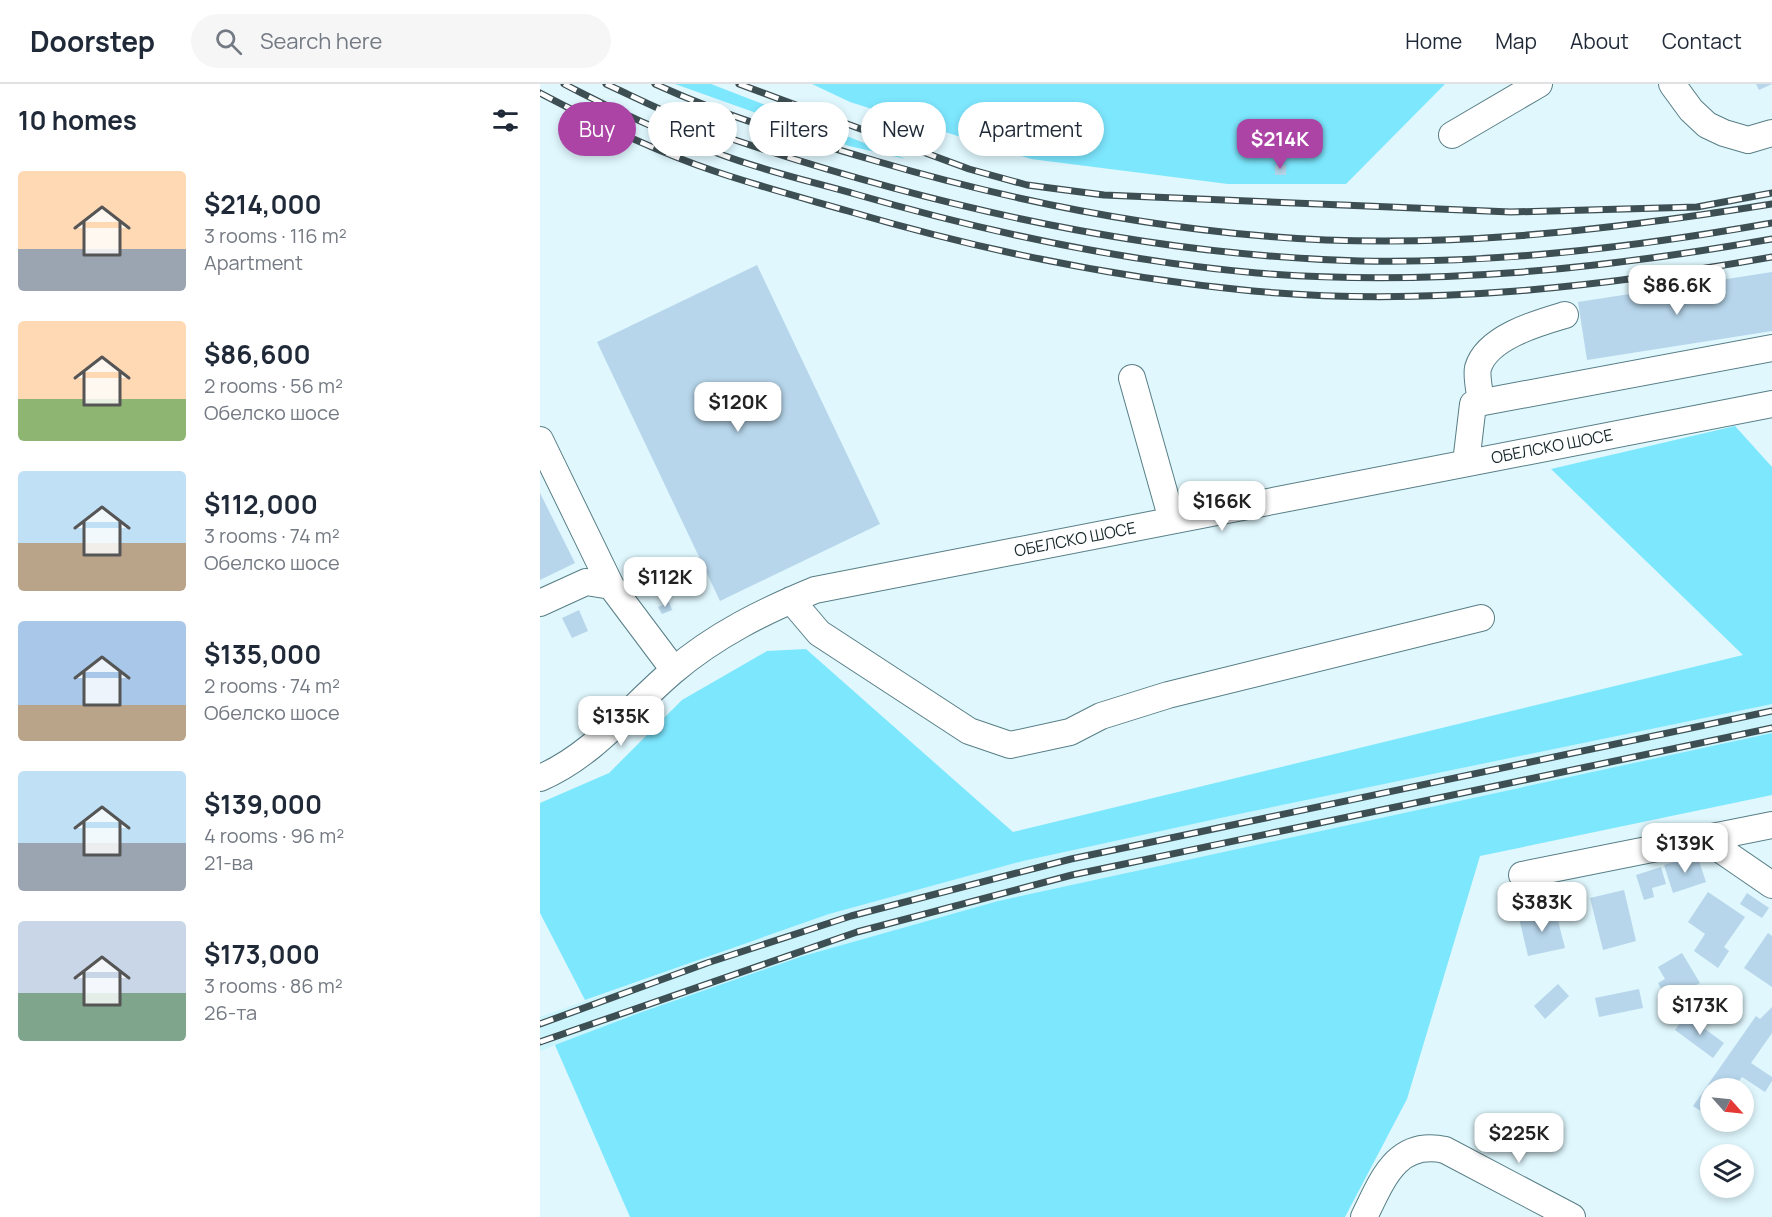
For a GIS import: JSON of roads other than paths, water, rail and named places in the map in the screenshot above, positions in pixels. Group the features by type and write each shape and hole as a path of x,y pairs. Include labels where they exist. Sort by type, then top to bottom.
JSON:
{"street":[{"path":"1452,135 1539,84"},
{"path":"1672,84 1691,110 1707,125 1748,140 1772,133"},
{"path":"1481,402 1478,368 1487,354 1512,332 1565,315"},
{"path":"1466,463 1473,404 1772,348"},
{"path":"1131,378 1172,520"},
{"name":"ОБЕЛСКО ШОСЕ","path":"540,778 570,764 674,670 728,631 770,608 815,590 1772,404"},
{"path":"540,440 611,586 674,670"},
{"path":"540,603 586,582 611,586"},
{"path":"791,600 819,633 969,731 1011,745 1070,732 1101,716 1168,695 1481,618"},
{"path":"1522,875 1772,825"},
{"path":"1706,838 1772,885"},
{"path":"1364,1217 1387,1173 1399,1158 1414,1150 1432,1147 1445,1150 1572,1217"}],"railway":[{"path":"564,84 678,137 734,159 785,175 1004,233 1105,253 1206,268 1322,277 1451,276 1580,267 1772,239"},
{"path":"606,84 732,139 885,186 1042,223 1121,238 1200,249 1280,257 1360,261 1464,260 1619,246 1772,223"},
{"path":"655,84 764,127 971,187 1117,217 1215,231 1328,240 1455,240 1582,230 1772,204"},
{"path":"739,84 969,169 1027,185 1104,195 1511,212 1697,207 1772,193"},
{"path":"540,93 648,145 714,171 781,192 998,250 1150,279 1253,291 1318,295 1383,297 1448,295 1579,285 1772,257"},
{"path":"540,1024 707,963 851,916 1071,859 1772,711"},
{"path":"540,1042 857,932 1072,875 1772,728"}]}
